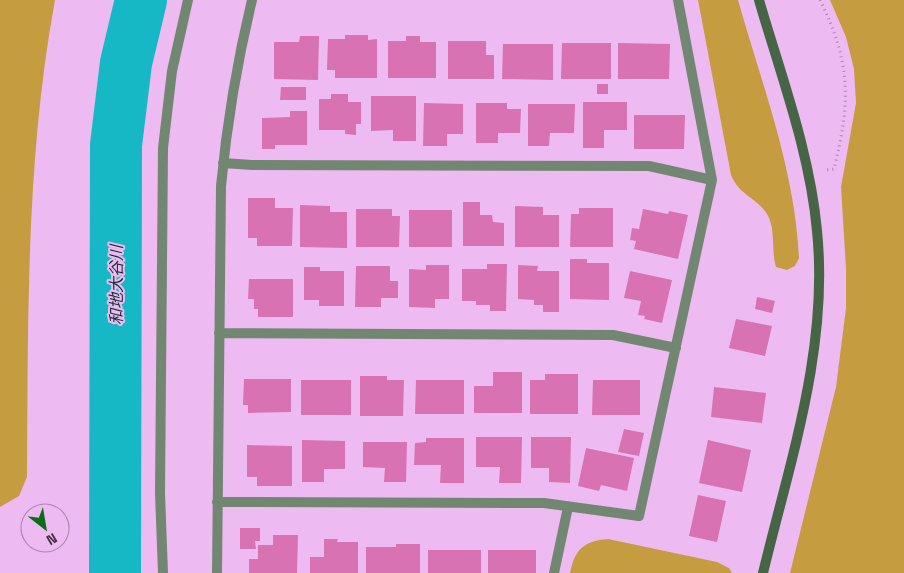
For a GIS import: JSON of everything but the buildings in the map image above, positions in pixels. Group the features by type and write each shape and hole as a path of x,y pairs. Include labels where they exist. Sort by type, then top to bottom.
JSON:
{"street":[{"path":"163,573 160,493 163,148 172,71 188,0"},
{"path":"217,573 219,333 223,162 235,76 252,0"},
{"path":"217,502 544,504 639,516 712,180 678,0"},
{"path":"759,0 805,157 815,212 820,269 817,326 810,382 763,573"},
{"path":"223,162 252,165 649,166 712,180"},
{"path":"219,333 613,335 676,348"},
{"path":"554,573 568,507"}],"path":[{"path":"820,0 838,40 845,71 847,102 843,133 834,169 826,170"}],"shaded area":[{"path":"0,0 55,0 39,118 30,238 27,477 19,496 0,507"},
{"path":"698,0 738,0 776,127 791,192 799,258 795,266 787,270 776,267 772,226 767,214 763,208 739,188 731,175"},
{"path":"830,0 904,0 904,573 790,573 836,387 846,308 846,268 841,187 856,103 854,69 846,37"},
{"path":"608,539 717,562 729,568 732,573 570,573 575,558 582,548 587,544"}],"waterway":[{"name":"和地大谷川","path":"115,573 116,145 126,63 141,0"}]}
